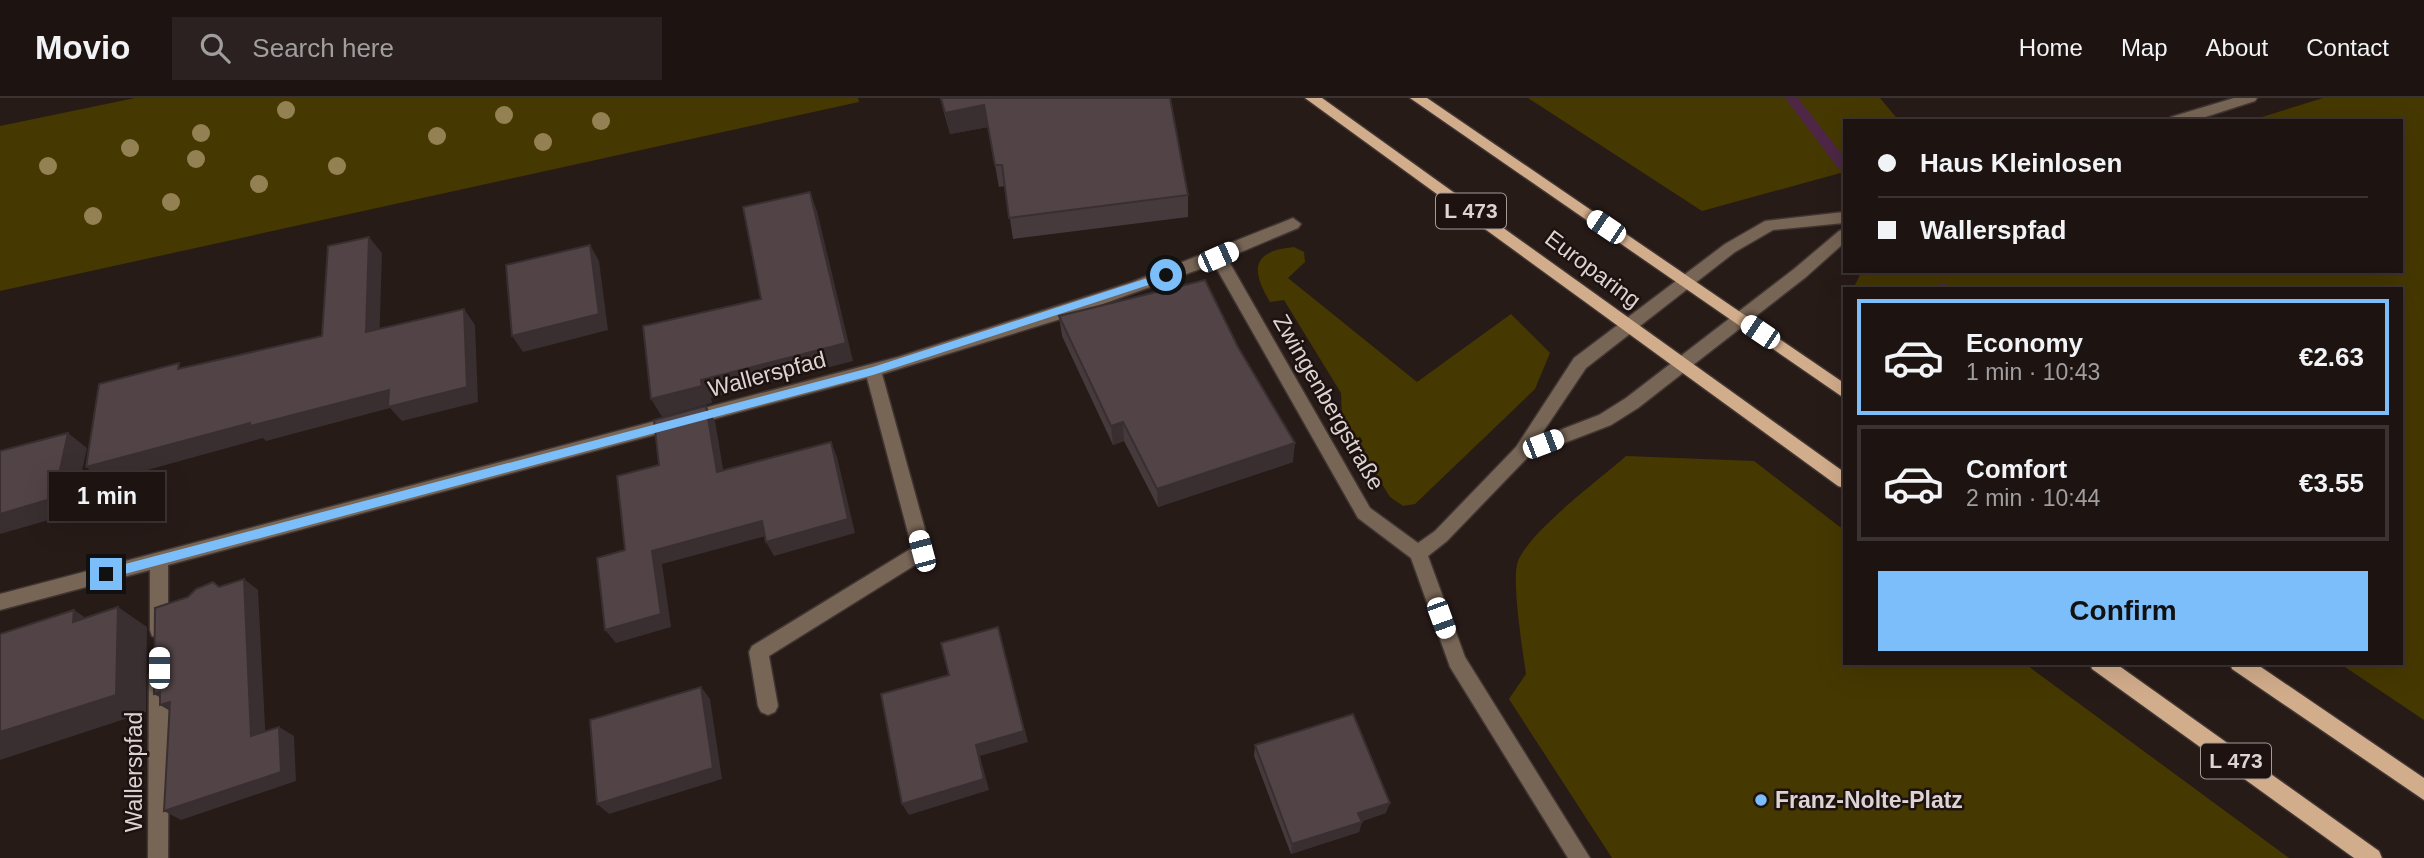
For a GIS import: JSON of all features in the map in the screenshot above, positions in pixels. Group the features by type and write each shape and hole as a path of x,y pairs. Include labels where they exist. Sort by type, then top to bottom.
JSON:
{"main road":[{"name":"Europaring","path":"1312,98 1843,480"},
{"name":"Europaring","path":"1417,98 1843,390"},
{"name":"L 473","path":"2102,665 2372,858"},
{"path":"2242,665 2424,790"}],"street":[{"path":"2182,119 2250,98"},
{"path":"1580,858 1457,661 1418,553 1441,536 1522,452 1580,363 1730,248 1770,225 1843,218"},
{"name":"Wallerspfad","path":"0,602 873,371 1062,312 1218,257 1293,224"},
{"path":"1522,452 1605,420 1684,365 1843,236"},
{"name":"Zwingenbergstraße","path":"1218,257 1364,513 1418,553"},
{"path":"768,706 759,652 922,551 873,371"},
{"name":"Wallerspfad","path":"158,858 159,560"}],"shaded area":[{"path":"135,98 858,98 859,102 0,291 0,126"},
{"path":"1528,98 1880,98 1897,119 1843,119 1843,172 1702,211"},
{"path":"2323,98 2424,98 2424,720 2342,665 2403,665 2403,287 1854,287 1861,273 2403,273 2403,119 2255,119"},
{"path":"1294,247 1304,252 1305,262 1288,278 1417,382 1511,314 1550,353 1535,389 1415,504 1403,506 1390,497 1342,420 1341,393 1284,300 1270,302 1264,291 1258,272 1262,258 1280,249"},
{"path":"1626,456 1754,461 1843,529 1843,665 2027,665 2289,858 1612,858 1509,699 1526,674 1517,599 1518,561 1551,520"}],"building":[{"path":"941,98 1170,98 1188,195 1009,218 1002,165 995,165 984,105 945,113"},
{"path":"810,192 846,343 701,380 702,386 651,399 643,326 761,299 743,207"},
{"path":"369,237 366,332 464,309 467,387 388,407 389,390 250,426 250,423 86,467 99,384 179,363 178,369 322,336 328,246"},
{"path":"590,245 599,314 512,336 506,265"},
{"path":"1205,280 1238,347 1295,443 1157,489 1123,422 1111,426 1059,316"},
{"path":"706,406 717,472 831,442 848,519 766,542 762,521 652,551 661,614 605,630 597,558 625,550 617,476 659,465 654,420"},
{"path":"68,433 54,498 0,514 0,451"},
{"path":"244,579 251,736 279,727 281,772 164,811 170,702 160,705 160,692 154,694 155,608 188,597 196,589 213,582 219,587"},
{"path":"118,607 116,695 0,732 0,634 74,610 73,622"},
{"path":"998,627 1024,731 976,745 984,779 902,804 881,694 949,675 941,643"},
{"path":"701,687 713,768 597,804 590,720"},
{"path":"1353,714 1390,803 1358,813 1362,822 1292,844 1255,745"}],"waterway":[{"path":"1791,98 1843,165"}],"place":[{"name":"Franz-Nolte-Platz","path":"1761,800"}],"route":[{"path":"106,574 873,371 1062,312 1166,275"}]}
